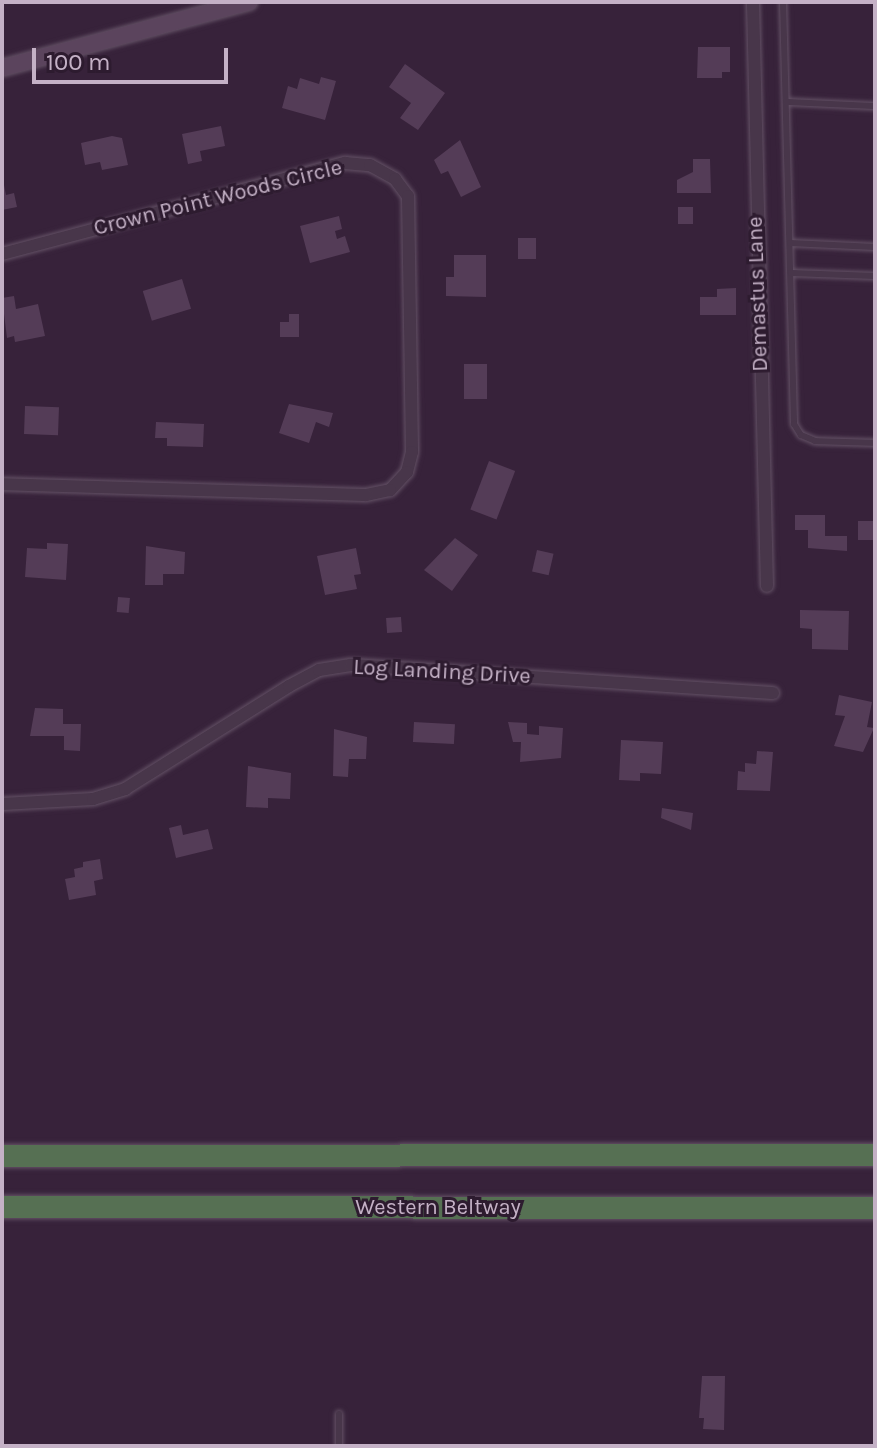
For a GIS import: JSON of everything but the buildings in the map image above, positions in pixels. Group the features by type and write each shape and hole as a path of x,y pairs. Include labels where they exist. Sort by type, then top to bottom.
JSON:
{"highway":[{"path":"2,1156 875,1155"},
{"name":"Western Beltway","path":"2,1207 875,1208"}],"main road":[{"path":"2,68 249,2"}],"street":[{"name":"Demastus Lane","path":"753,2 767,586"},
{"name":"Crown Point Woods Circle","path":"2,254 345,163 370,165 395,179 408,196 412,452 407,472 390,490 366,495 2,484"},
{"name":"Log Landing Drive","path":"2,804 93,799 125,789 289,686 319,670 351,665 773,693"}],"lane":[{"path":"783,2 794,424 801,435 815,441 875,443"},
{"path":"786,102 875,106"},
{"path":"790,243 875,247"},
{"path":"791,273 875,276"},
{"path":"339,1414 339,1446"}]}
